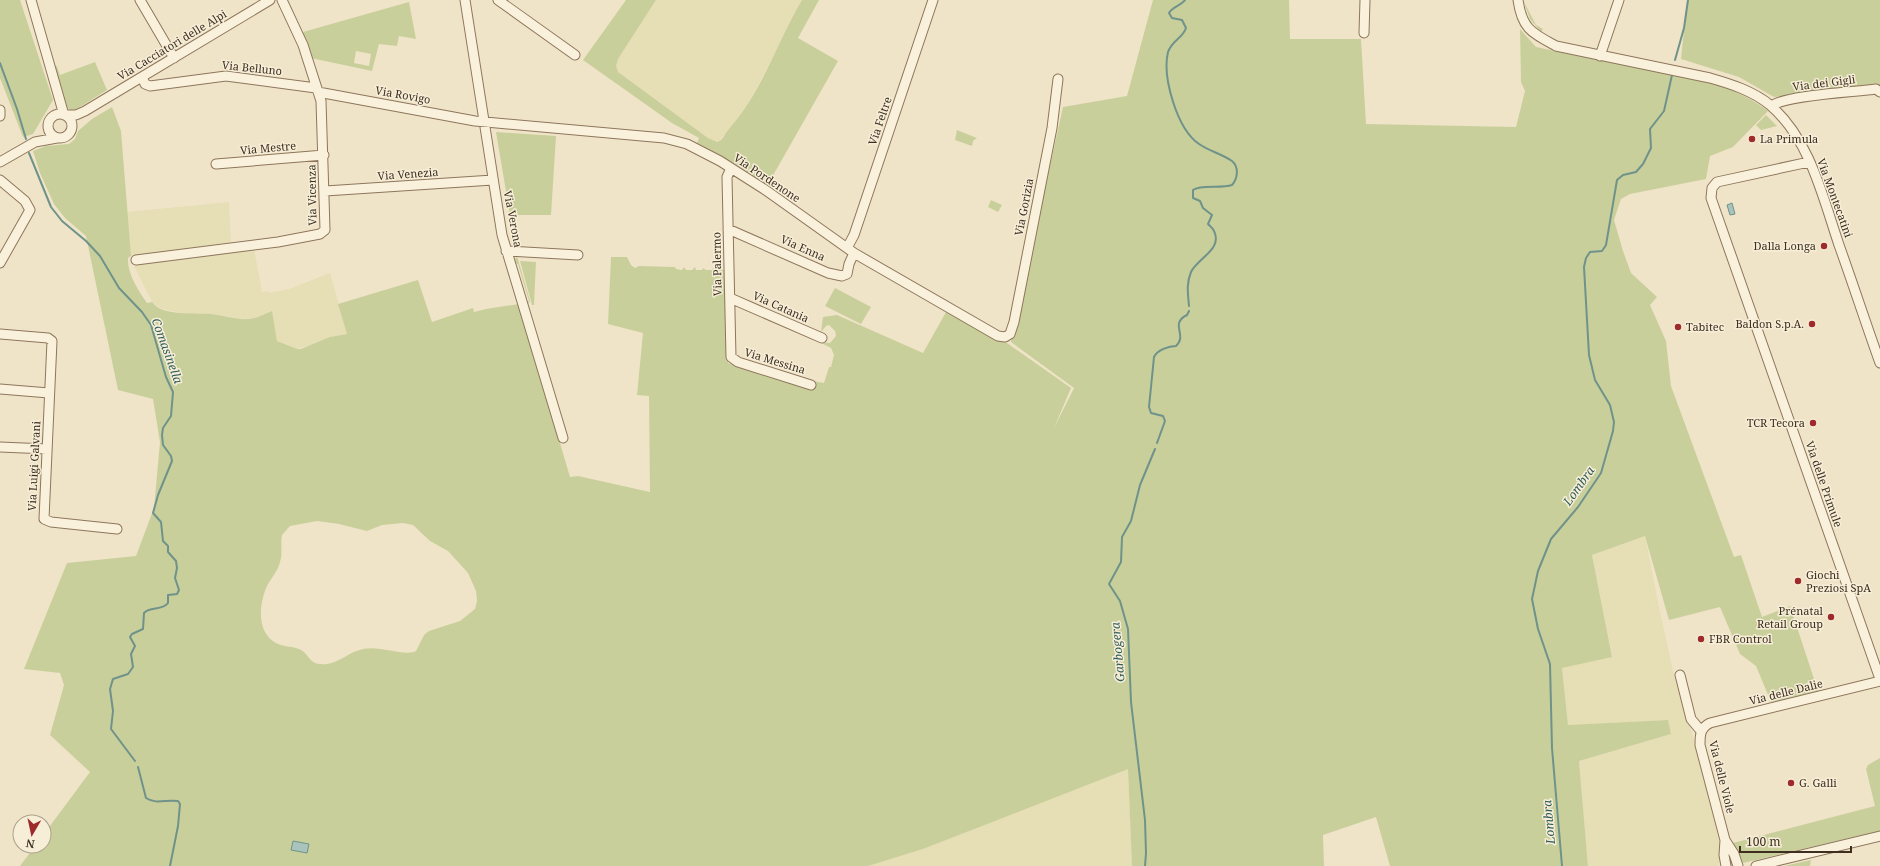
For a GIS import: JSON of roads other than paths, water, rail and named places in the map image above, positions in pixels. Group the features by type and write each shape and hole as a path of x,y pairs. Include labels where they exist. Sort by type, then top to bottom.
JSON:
{"street":[{"path":"31,0 64,115 72,122 72,130"},
{"path":"140,0 174,58"},
{"name":"Via Cacciatori delle Alpi","path":"35,142 50,121 64,115 76,114 85,111 270,0"},
{"name":"Via Vicenza","path":"136,260 278,242 322,233 326,228 322,108 303,45 282,0"},
{"name":"Via Verona","path":"465,0 502,235 563,438"},
{"path":"498,0 575,55"},
{"name":"Via Feltre","path":"851,250 854,235 934,0"},
{"path":"1364,0 1364,33"},
{"name":"Via Montecatini","path":"1518,0 1522,19 1534,34 1556,46 1710,78 1735,85 1752,93 1772,106 1788,124 1816,177 1880,363"},
{"path":"1600,56 1619,0"},
{"name":"Via Belluno","path":"142,78 146,84 150,86 226,76 317,90"},
{"name":"Via Gorizia","path":"1007,337 1012,331 1014,322 1052,128 1058,79"},
{"name":"Via dei Gigli","path":"1772,106 1776,103 1790,100 1876,89 1880,92"},
{"name":"Via Rovigo","path":"317,90 484,121"},
{"path":"57,138 50,133 50,121 59,98"},
{"path":"0,110 0,116"},
{"name":"Via Cacciatori delle Alpi","path":"0,162 35,142 64,138 72,130 76,121 85,111"},
{"name":"Via Pordenone","path":"484,121 671,139 697,149 731,168 851,250 998,336 1007,337"},
{"name":"Via Mestre","path":"216,164 324,155"},
{"name":"Via delle Primule","path":"1809,162 1717,182 1712,188 1711,198 1880,680"},
{"name":"Via Palermo","path":"731,168 727,175 731,355 733,360"},
{"path":"0,174 9,186"},
{"path":"0,180 9,186 26,202 30,210 0,263"},
{"name":"Via Venezia","path":"325,191 493,180"},
{"name":"Via Enna","path":"728,229 828,273 840,276 847,274 851,250"},
{"path":"506,251 578,255"},
{"name":"Via Catania","path":"730,298 822,338"},
{"name":"Via Luigi Galvani","path":"0,334 51,339 44,519 51,522 117,528"},
{"name":"Via Messina","path":"733,360 811,385"},
{"path":"0,389 49,392"},
{"path":"0,447 47,450"},
{"name":"Via delle Viole","path":"1680,675 1691,719 1701,731 1700,745 1725,840 1734,854 1738,866"},
{"name":"Via delle Dalie","path":"1701,731 1706,725 1713,722 1880,680"},
{"path":"1756,866 1880,836"},
{"name":"Via delle Viole","path":"1725,840 1724,855 1726,866"}],"water":[{"path":"1732,203 1735,214 1730,215 1727,205"},
{"path":"293,841 309,844 307,853 291,850"}],"waterway":[{"name":"Garbogera","path":"1185,0 1169,13 1172,18 1182,20 1186,28 1168,52 1167,75 1173,102 1184,127 1191,137 1199,144 1232,161 1237,169 1236,179 1232,185 1222,187 1201,187 1193,190 1193,198 1200,201 1203,208 1212,215 1208,224 1214,230 1216,237 1213,248 1194,267 1189,276 1189,306"},
{"name":"Lombra","path":"1675,60 1684,28 1688,0"},
{"name":"Comasinella","path":"0,63 26,139"},
{"name":"Lombra","path":"1562,866 1552,748 1550,664 1538,629 1532,599 1538,571 1551,539 1578,507 1601,473 1613,431 1614,422 1610,405 1595,380 1589,355 1584,267 1586,258 1590,252 1602,251 1606,245 1617,180 1623,175 1636,172 1643,164 1651,148 1650,129 1664,111 1672,75"},
{"name":"Comasinella","path":"29,153 51,207 62,221 86,241 100,256 119,288 142,312 151,325 166,377 173,392 171,416 163,428 162,435 163,445 171,456 172,461 158,495 153,513 161,522 163,541 168,546 168,552 176,561 177,568 175,578 179,590 177,594 168,595 168,603 163,607 149,610 144,613 143,629 132,634 130,637 135,646 131,654 133,667 128,674 113,679 110,689 113,711 111,729 135,761"},
{"name":"Garbogera","path":"1157,443 1165,421 1163,416 1151,413 1149,407 1154,357 1160,350 1176,346 1180,338 1179,322 1187,315 1189,311"},
{"name":"Garbogera","path":"1145,866 1145,820 1131,702 1128,629 1120,601 1109,584 1121,562 1122,537 1131,521 1140,485 1155,449"},
{"path":"138,767 146,798 154,801 178,801 180,804 178,826 170,866"}],"place":[{"name":"La Primula","path":"1752,139"},
{"name":"Dalla Longa","path":"1824,246"},
{"name":"Baldon S.p.A.","path":"1812,324"},
{"name":"Tabitec","path":"1678,327"},
{"name":"TCR Tecora","path":"1813,423"},
{"name":"Giochi Preziosi SpA","path":"1798,581"},
{"name":"Prénatal Retail Group","path":"1831,617"},
{"name":"FBR Control","path":"1701,639"},
{"name":"G. Galli","path":"1791,783"}]}
